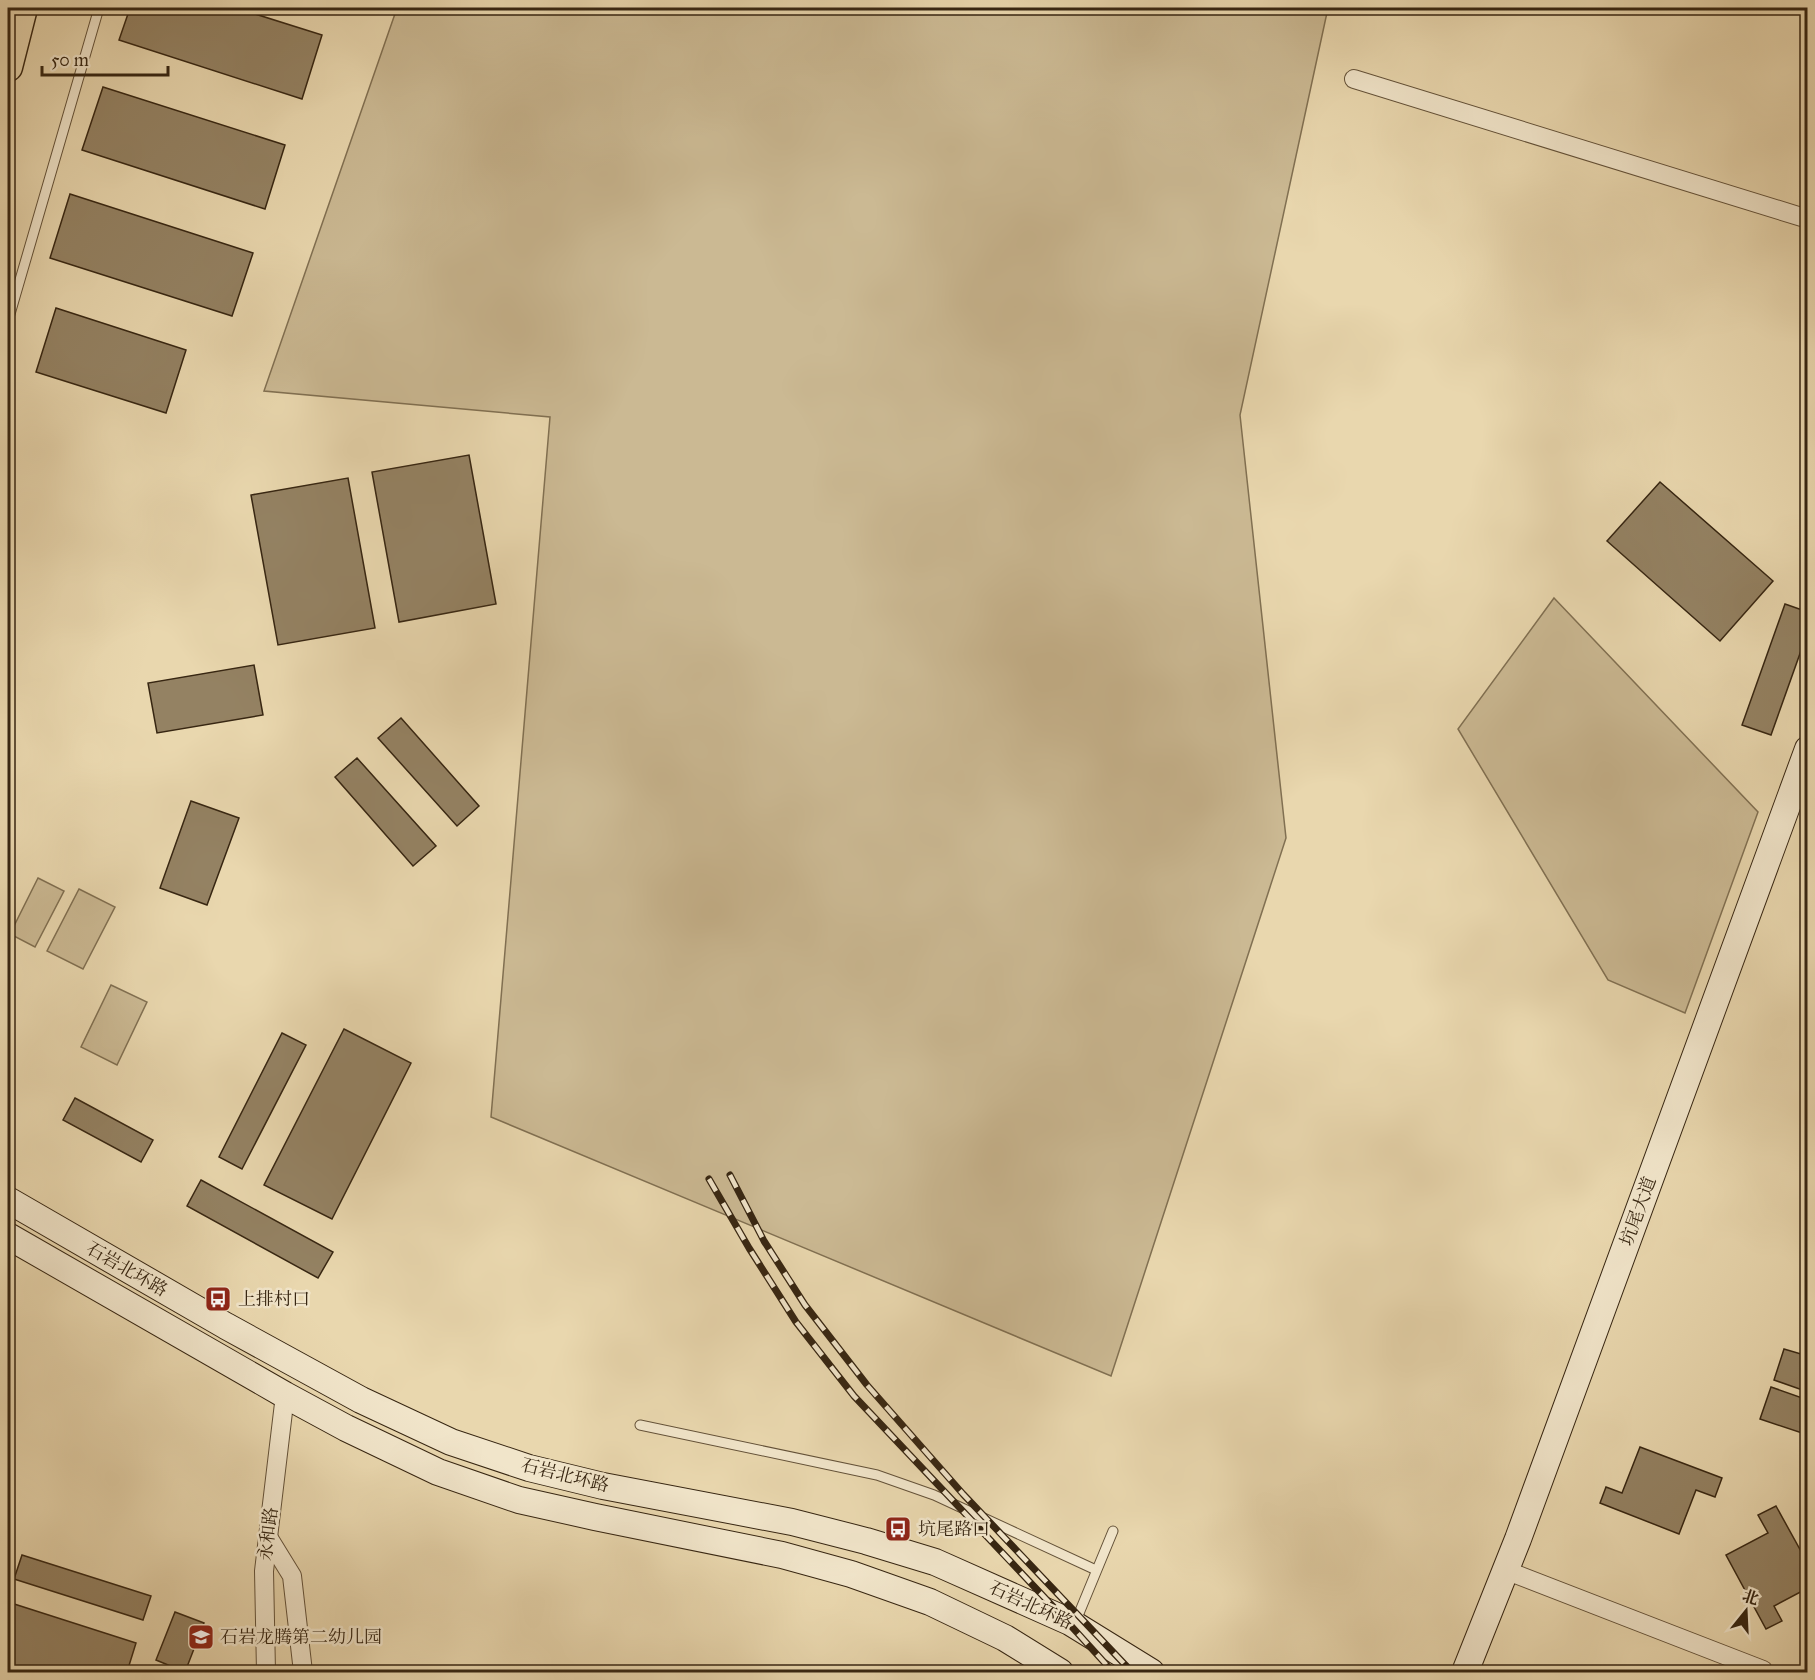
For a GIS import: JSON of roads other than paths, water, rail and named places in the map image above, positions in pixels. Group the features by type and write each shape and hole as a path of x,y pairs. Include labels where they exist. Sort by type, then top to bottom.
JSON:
{"main road":[{"path":"8,67 23,8"},
{"name":"坑尾大道","path":"1465,1672 1505,1570 1808,749"},
{"name":"石岩北环路","path":"8,1200 226,1326 340,1388 451,1442 529,1468 603,1486 792,1522 935,1562 1074,1624 1151,1672"},
{"name":"石岩北环路","path":"8,1236 285,1395 346,1428 438,1472 519,1500 782,1555 851,1574 930,1602 1005,1638 1060,1672"}],"street":[{"path":"1354,79 1808,219"},
{"name":"永和路","path":"266,1672 264,1571 285,1395"},
{"path":"268,1537 292,1576 303,1672"},
{"path":"1505,1570 1763,1670"}],"lane":[{"path":"8,321 99,8"},
{"path":"640,1425 877,1475 934,1495 1096,1570"},
{"path":"1074,1624 1113,1531"}],"railway":[{"path":"730,1175 764,1241 805,1305 867,1385 963,1494 1132,1672"},
{"path":"709,1179 796,1322 854,1396 1113,1672"}],"place":[{"name":"上排村口","path":"218,1299"},
{"name":"坑尾路口","path":"898,1529"},
{"name":"石岩龙腾第二幼儿园","path":"201,1637"}]}
